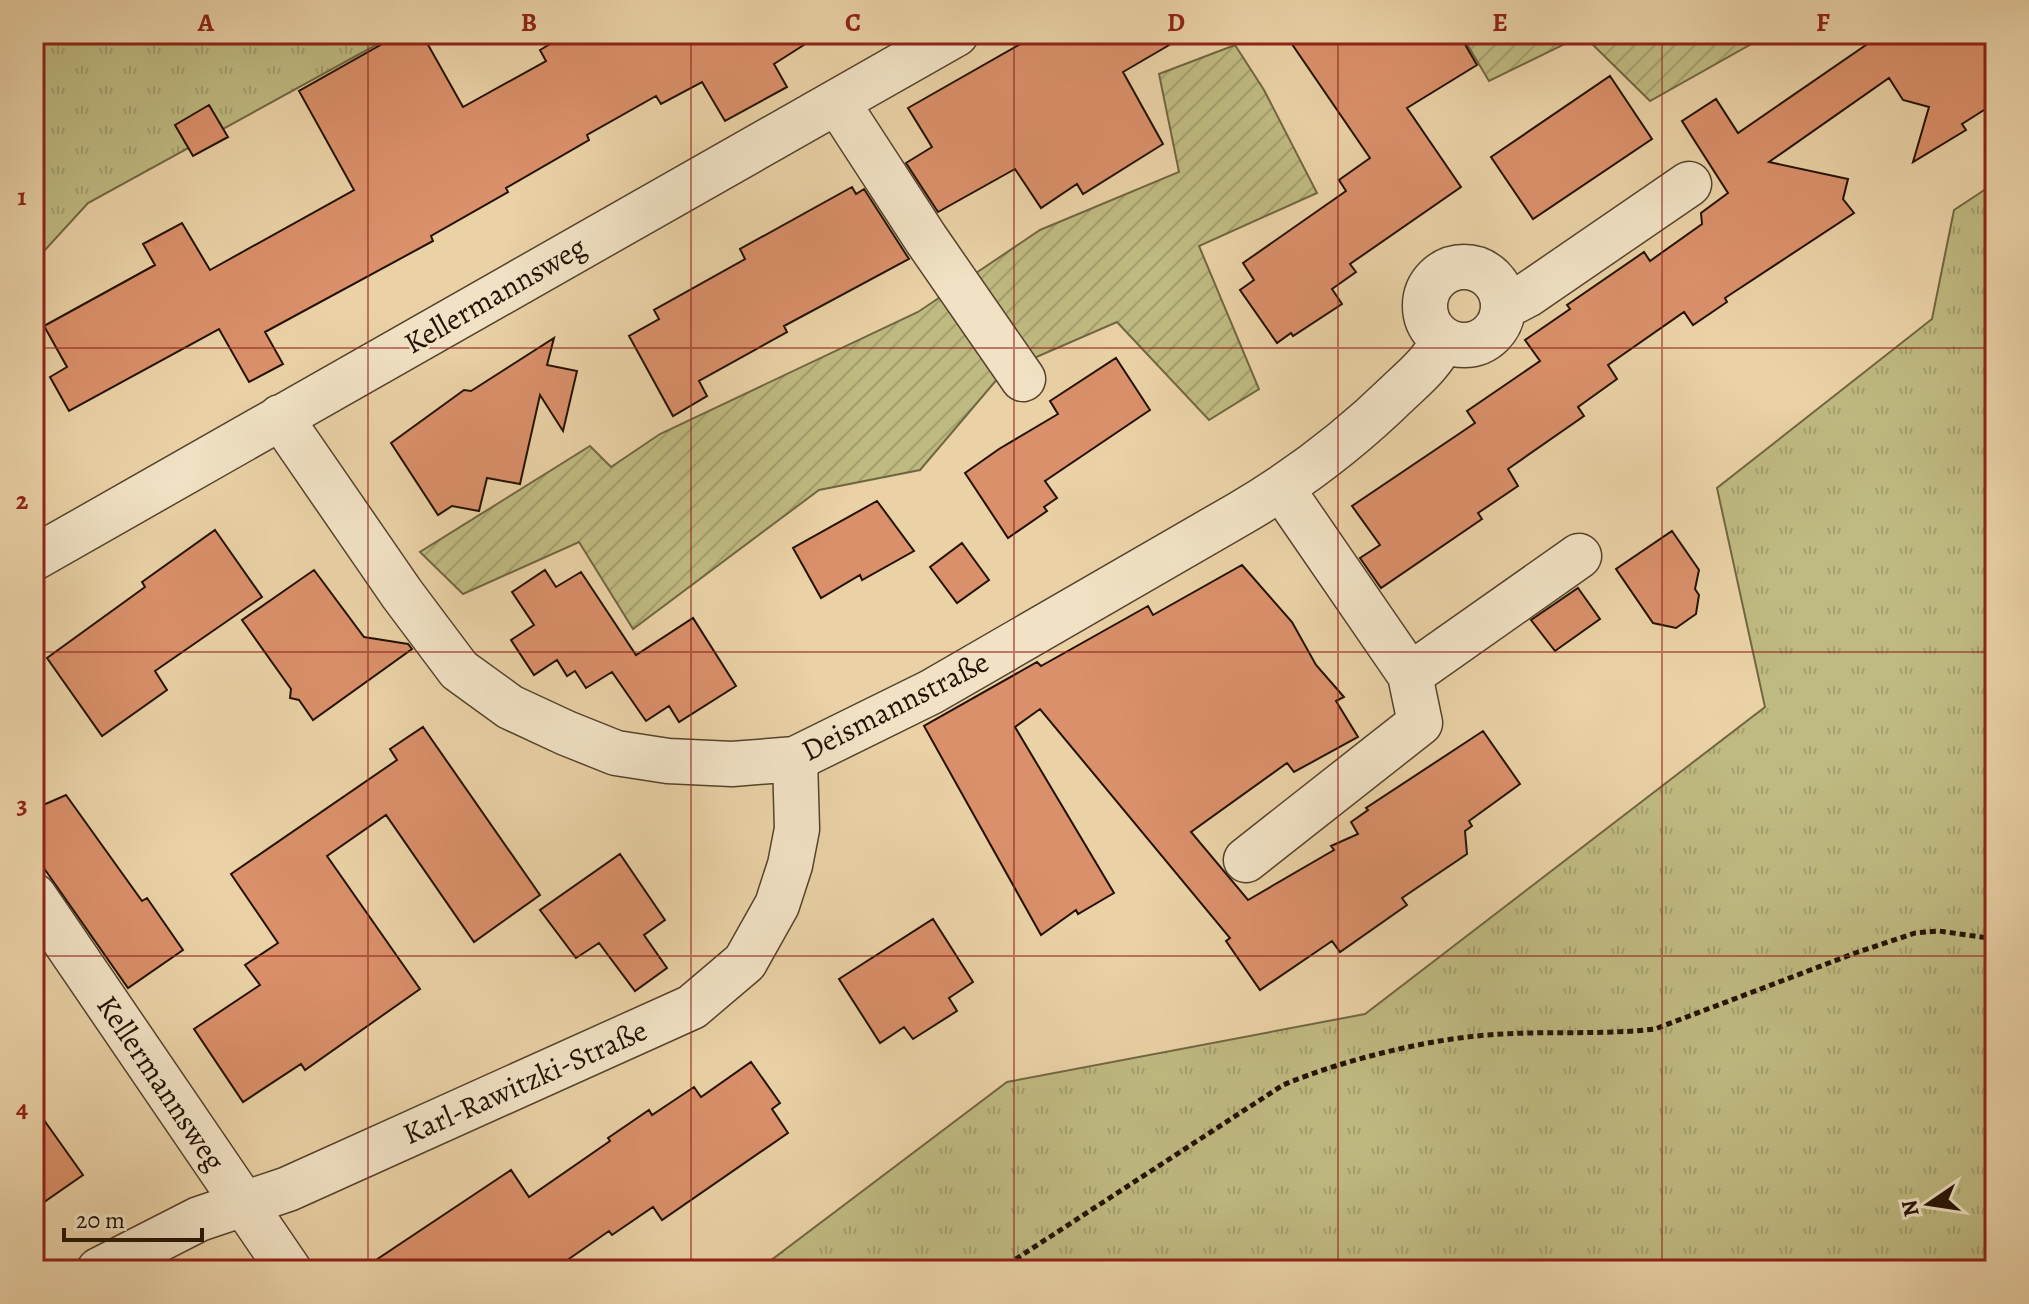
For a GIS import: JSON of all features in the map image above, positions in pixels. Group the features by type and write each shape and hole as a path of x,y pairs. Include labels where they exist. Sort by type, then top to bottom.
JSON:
{"street":[{"name":"Kellermannsweg","path":"34,558 956,34"},
{"path":"837,102 926,239 1023,379"},
{"path":"1504,307 1527,295 1689,184"},
{"path":"1464,266 1484,272 1499,286 1504,307 1498,327 1483,341 1463,346 1443,340 1429,325 1424,305 1430,285 1444,271 1464,266"},
{"name":"Deismannstraße","path":"280,417 402,594 459,670 510,707 616,753 668,761 732,764 795,759 931,692 1282,489 1361,430 1435,358 1443,340"},
{"path":"1246,860 1420,723 1410,675 1282,489"},
{"path":"1410,675 1579,556"},
{"name":"Karl-Rawitzki-Straße","path":"99,1270 199,1219 288,1189 692,1007 745,962 777,905 797,829 795,759"},
{"name":"Kellermannsweg","path":"34,896 289,1270"}],"path":[{"path":"999,1270 1283,1085 1324,1067 1448,1040 1501,1034 1621,1033 1655,1029 1915,933 1939,931 1995,939"}],"green space":[{"path":"34,34 396,34 88,203 34,262"},
{"path":"1461,34 1769,34 1650,101 1583,35 1489,81"},
{"path":"1235,45 1264,90 1317,193 1199,246 1259,389 1209,420 1117,322 1004,371 920,470 819,490 633,629 579,542 463,594 420,552 590,446 611,467 660,434 918,312 1040,230 1179,172 1159,74"},
{"path":"1995,183 1995,1270 758,1270 1007,1082 1365,1014 1765,707 1717,488 1932,319 1954,210"}],"building":[{"path":"400,34 422,34 463,107 546,61 540,50 567,34 821,34 774,64 787,87 725,121 702,82 661,104 656,96 587,135 589,140 431,236 433,241 265,332 283,364 249,382 219,329 69,411 50,377 67,367 44,326 155,265 143,244 182,223 210,270 354,190 299,91"},
{"path":"1038,34 1188,34 1123,72 1163,144 1083,194 1077,184 1041,208 1015,169 938,212 906,163 932,147 908,108"},
{"path":"1285,34 1459,34 1477,65 1407,108 1461,187 1350,264 1356,272 1332,289 1342,304 1277,343 1240,290 1254,280 1243,263 1346,191 1339,180 1370,158"},
{"path":"1882,34 1987,34 1995,47 1995,103 1962,124 1966,130 1913,162 1929,107 1903,100 1889,78 1769,162 1848,179 1843,199 1854,213 1725,298 1727,302 1693,325 1684,312 1608,365 1617,379 1578,407 1584,416 1508,469 1518,486 1478,513 1482,519 1381,588 1360,558 1380,545 1352,506 1475,423 1467,411 1540,361 1525,340 1570,309 1567,305 1644,252 1650,261 1702,224 1701,213 1728,193 1682,121 1716,99 1738,133"},
{"path":"1610,76 1652,139 1533,219 1491,157"},
{"path":"209,105 228,137 193,156 175,125"},
{"path":"852,187 856,194 864,189 909,259 784,326 787,332 699,381 707,396 673,416 629,336 659,319 654,310 745,259 740,249"},
{"path":"554,338 547,365 577,371 563,431 540,395 520,484 487,478 479,511 452,506 438,515 391,443 464,390 471,391"},
{"path":"1116,358 1150,410 1045,481 1057,498 1044,507 1047,511 1008,538 965,473 1058,414 1050,401"},
{"path":"877,501 914,551 862,580 860,575 821,598 793,548"},
{"path":"215,530 262,597 155,671 167,690 102,736 47,658 145,587 142,582"},
{"path":"1672,531 1699,570 1695,589 1699,595 1696,614 1676,628 1653,623 1616,569"},
{"path":"962,543 989,580 957,603 930,567"},
{"path":"1242,565 1292,622 1316,665 1344,697 1336,701 1358,737 1294,772 1287,763 1191,832 1248,900 1334,850 1331,846 1358,834 1351,822 1368,810 1366,808 1483,731 1520,784 1469,821 1472,826 1465,831 1467,854 1402,898 1407,905 1340,952 1332,941 1260,990 1226,941 1230,938 1040,709 1015,727 1114,893 1078,914 1076,910 1041,935 924,726 1037,662 1041,666 1148,606 1153,615"},
{"path":"314,570 364,637 408,644 412,649 313,720 299,700 290,698 291,689 242,620"},
{"path":"545,570 556,587 581,572 636,655 693,618 736,686 679,722 669,706 646,721 612,672 586,688 575,671 567,676 557,660 534,675 511,640 534,625 512,592"},
{"path":"1578,588 1600,619 1555,651 1531,620"},
{"path":"423,727 540,895 474,942 386,815 327,856 420,989 305,1070 301,1064 243,1102 194,1029 260,985 245,965 278,943 231,874 397,760 390,749"},
{"path":"66,795 142,901 147,898 183,950 128,988 34,854 34,809"},
{"path":"620,854 665,920 644,935 667,968 635,991 599,943 576,958 540,910"},
{"path":"933,919 973,982 949,998 957,1011 913,1039 904,1027 880,1043 839,979"},
{"path":"751,1062 780,1103 772,1109 788,1133 662,1220 653,1207 612,1235 609,1231 553,1270 361,1270 511,1170 529,1197 649,1110 652,1115 694,1087 701,1097"},
{"path":"34,1106 83,1175 34,1209"}]}
